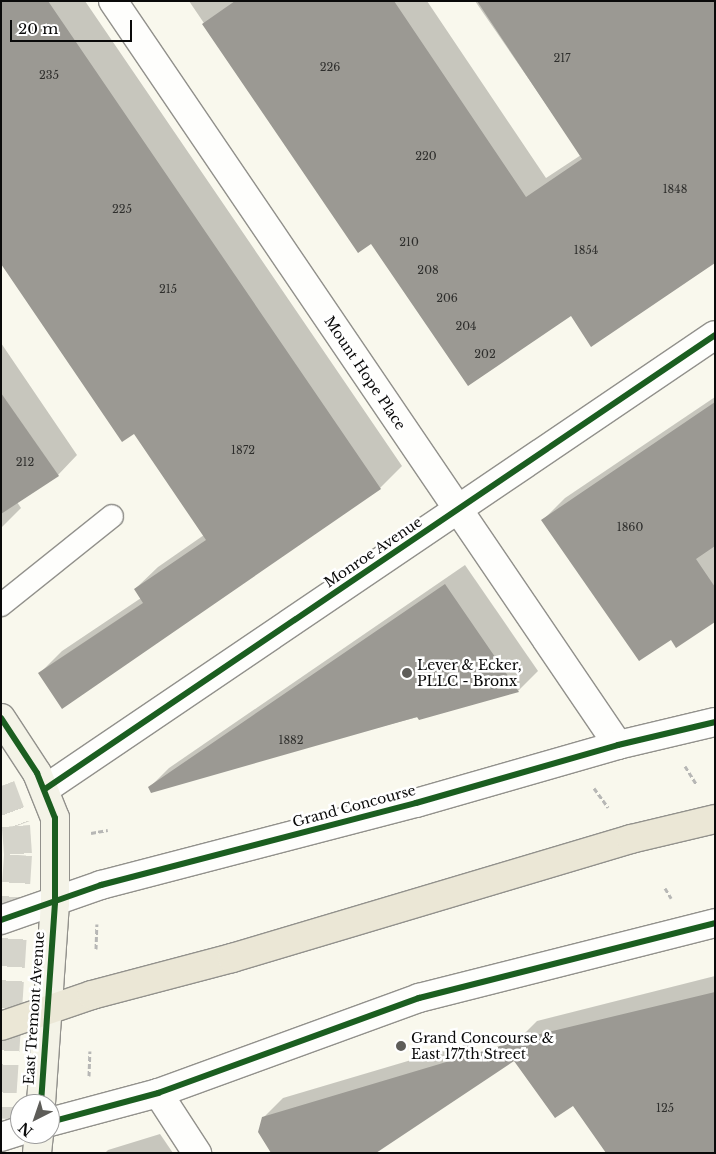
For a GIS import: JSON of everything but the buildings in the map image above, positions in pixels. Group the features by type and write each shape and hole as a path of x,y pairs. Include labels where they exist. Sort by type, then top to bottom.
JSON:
{"main road":[{"name":"East Tremont Avenue","path":"1,718 45,788 57,833 42,1094"},
{"path":"1,1026 92,995 232,958 631,838 715,819"}],"street":[{"name":"Mount Hope Place","path":"113,1 618,745"},
{"name":"Monroe Avenue","path":"45,788 715,335"},
{"name":"Grand Concourse","path":"1,920 54,903 101,884 416,802 618,745 715,722"},
{"path":"60,1119 158,1093 420,998 534,966 715,923"},
{"path":"158,1093 197,1153"}],"lane":[{"path":"1,605 112,516"}],"path":[{"path":"684,764 697,785"},
{"path":"591,783 608,806"},
{"path":"86,834 108,830"}],"tunnel":[{"path":"1,786 16,826 18,855 1,1118"}],"cycle path":[{"path":"45,789 715,335"},
{"path":"1,718 37,773 55,818 55,903 42,1094"},
{"path":"1,920 101,885 416,803 618,745 715,722"},
{"path":"60,1119 158,1093 419,998 715,923"}],"place":[{"name":"Lever & Ecker, PLLC - Bronx","path":"407,673"},
{"name":"Grand Concourse & East 177th Street","path":"401,1046"}]}
